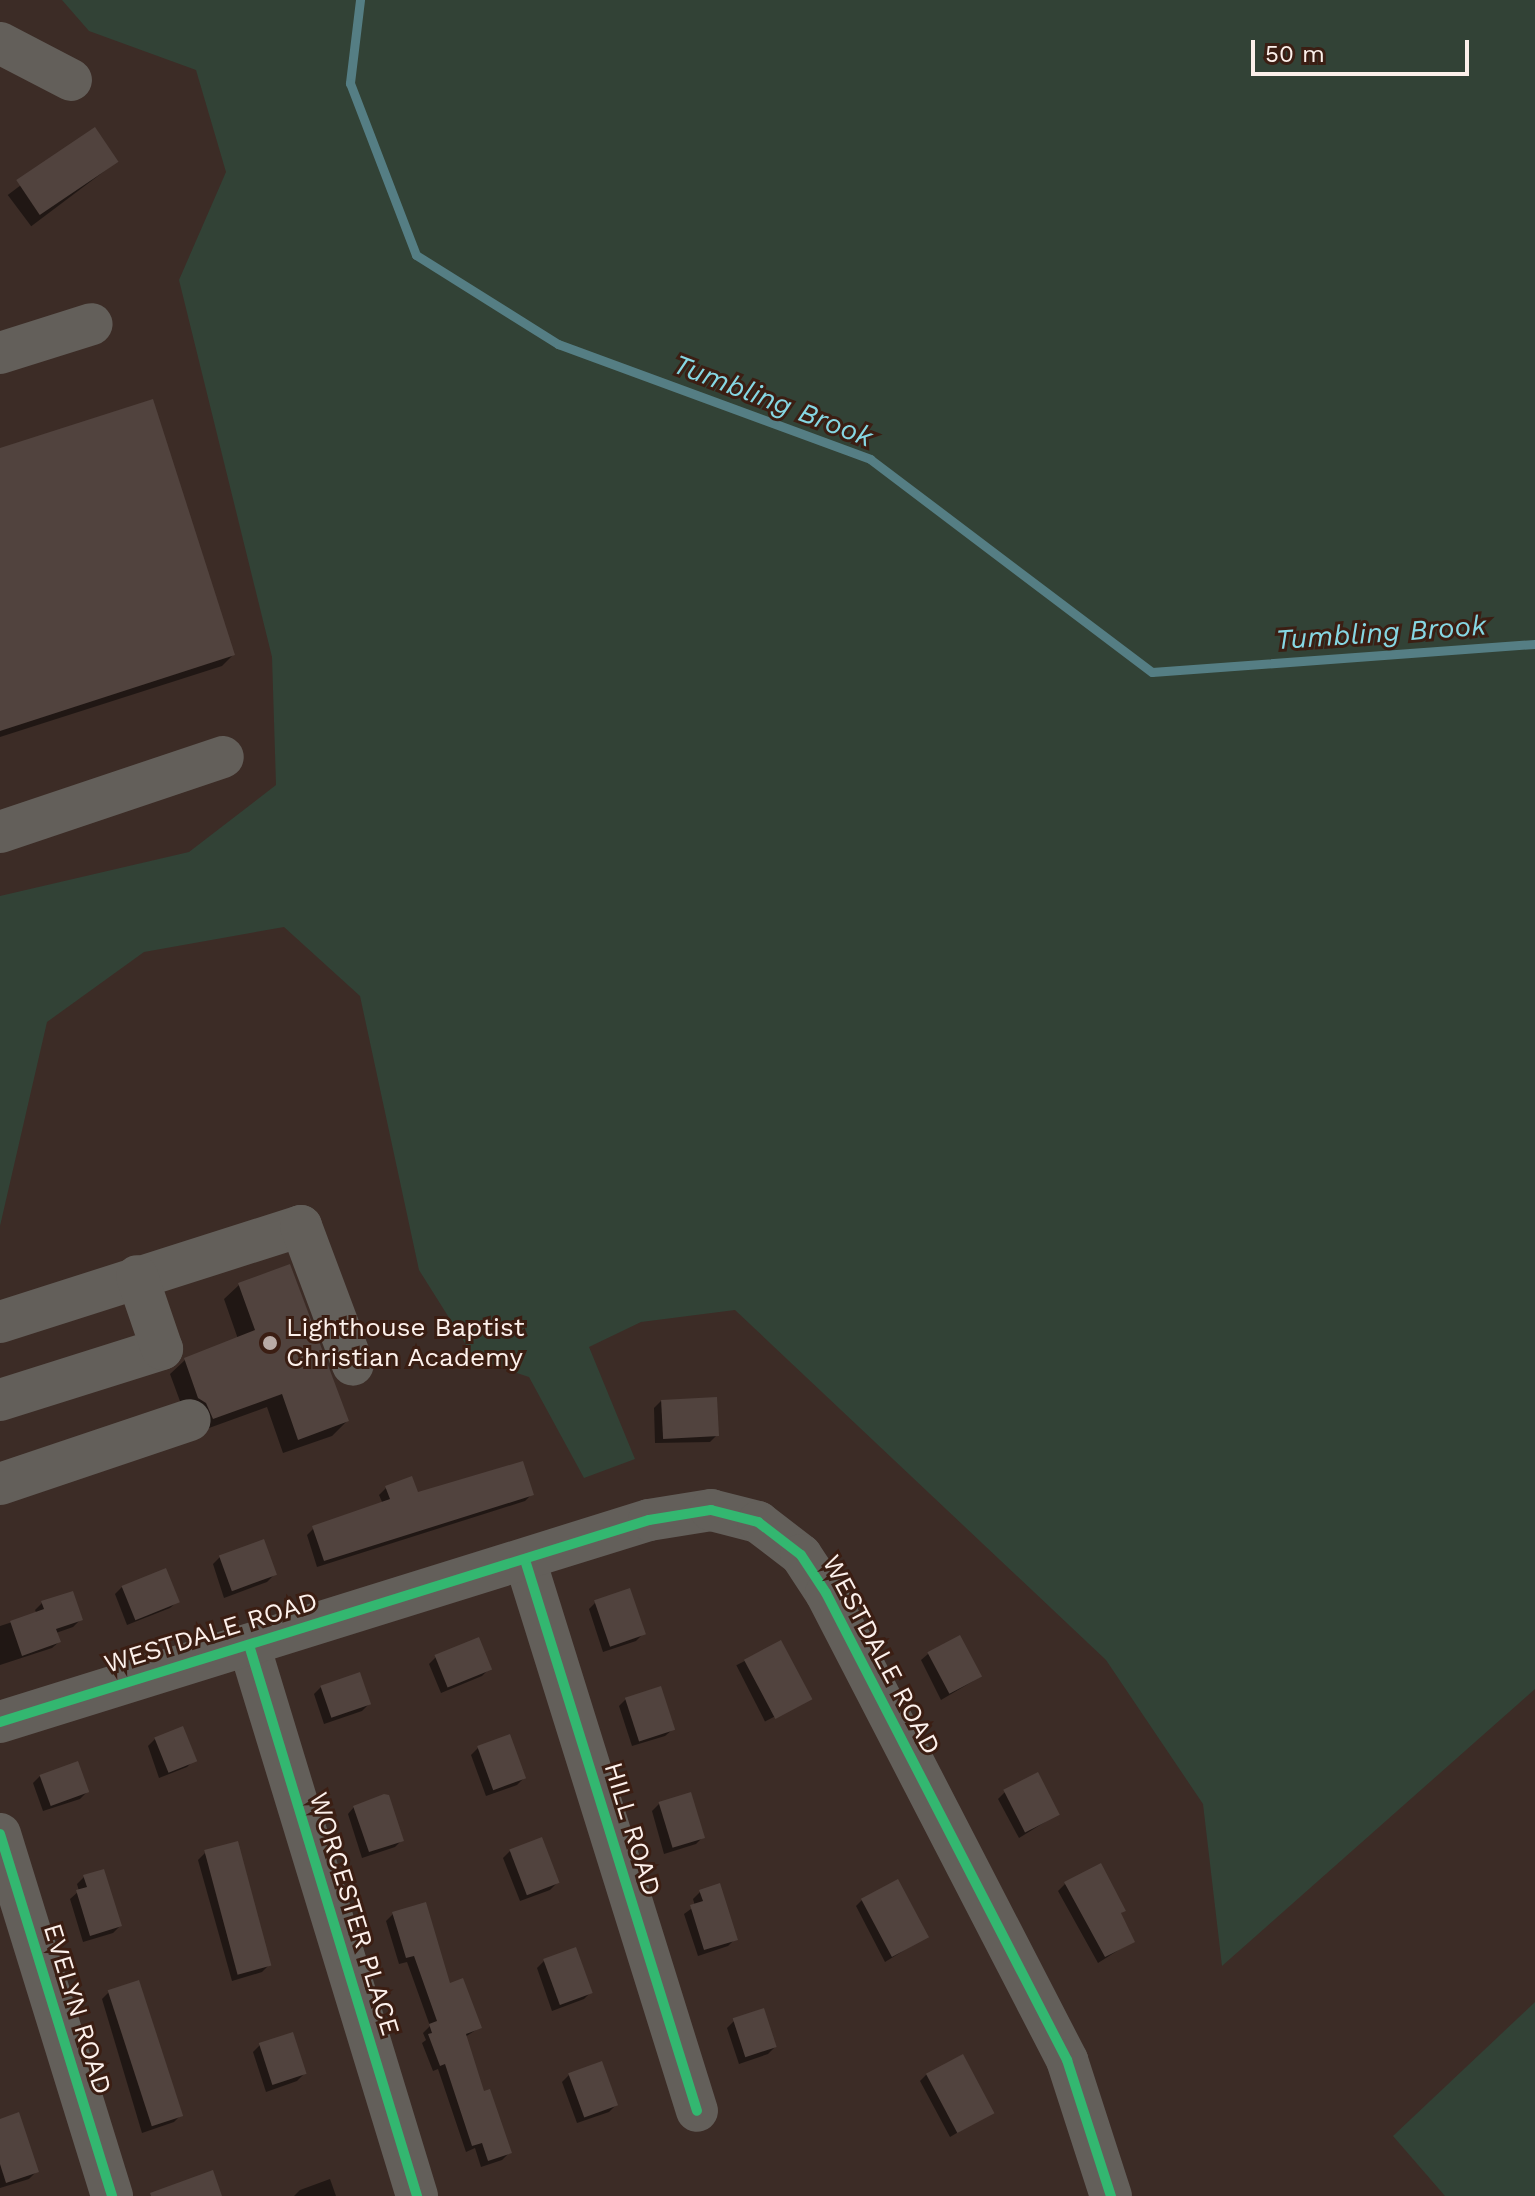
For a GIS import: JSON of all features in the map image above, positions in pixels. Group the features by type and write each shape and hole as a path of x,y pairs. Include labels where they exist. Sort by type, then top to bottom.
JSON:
{"street":[{"path":"0,43 71,80"},
{"path":"0,353 92,324"},
{"path":"0,832 223,757"},
{"path":"0,1322 301,1226 353,1365"},
{"path":"0,1400 162,1349 137,1276"},
{"path":"0,1484 190,1420"},
{"name":"WESTDALE ROAD","path":"0,1722 649,1520 711,1510 758,1522 801,1555 833,1607 1067,2060 1111,2196"},
{"name":"HILL ROAD","path":"525,1560 697,2111"},
{"name":"WORCESTER PLACE","path":"249,1645 417,2196"},
{"name":"EVELYN ROAD","path":"0,1834 112,2196"}],"green space":[{"path":"62,0 1535,0 1535,1689 1222,1966 1203,1804 1106,1660 735,1310 641,1322 589,1347 635,1459 584,1478 529,1377 475,1359 419,1270 360,996 284,927 144,952 47,1022 0,1226 0,896 189,852 276,785 272,657 179,280 226,172 196,70 89,31"},
{"path":"1535,2002 1535,2196 1445,2196 1393,2136"}],"building":[{"path":"95,127 118,162 40,215 16,180"},
{"path":"153,399 235,655 0,731 0,448"},
{"name":"Lighthouse Baptist Christian Academy","path":"290,1264 349,1421 298,1440 282,1394 213,1419 206,1403 198,1398 184,1358 255,1330 238,1283"},
{"path":"717,1397 719,1436 663,1439 661,1400"},
{"path":"523,1461 534,1495 324,1561 312,1526 390,1499 385,1486 412,1476 418,1492"},
{"path":"264,1539 277,1575 232,1591 219,1555"},
{"path":"166,1568 180,1602 135,1620 121,1586"},
{"path":"630,1588 646,1634 610,1647 594,1600"},
{"path":"73,1591 83,1620 56,1629 61,1642 22,1656 10,1621 44,1609 41,1601"},
{"path":"960,1635 982,1676 949,1694 927,1652"},
{"path":"479,1637 492,1669 448,1687 434,1655"},
{"path":"781,1640 812,1699 775,1719 744,1660"},
{"path":"360,1672 371,1704 331,1718 320,1686"},
{"path":"661,1686 675,1730 639,1741 625,1698"},
{"path":"183,1726 197,1761 168,1773 154,1738"},
{"path":"510,1734 526,1778 493,1790 477,1746"},
{"path":"78,1761 89,1792 51,1806 39,1775"},
{"path":"1038,1772 1060,1815 1025,1832 1003,1790"},
{"path":"691,1792 705,1838 673,1848 658,1802"},
{"path":"384,1794 389,1795 404,1841 369,1852 353,1806"},
{"path":"542,1837 560,1883 527,1895 509,1850"},
{"path":"238,1841 271,1966 238,1975 204,1850"},
{"path":"1101,1863 1126,1911 1121,1913 1135,1942 1105,1957 1064,1882"},
{"path":"104,1869 122,1926 90,1936 76,1890 87,1887 83,1875"},
{"path":"898,1879 929,1937 892,1957 861,1899"},
{"path":"720,1883 738,1940 704,1950 690,1905 703,1901 699,1890"},
{"path":"426,1902 450,1983 463,1978 482,2028 466,2034 484,2091 490,2089 512,2153 488,2161 482,2143 472,2146 445,2064 440,2066 428,2034 432,2033 429,2024 437,2021 414,1956 406,1958 392,1912"},
{"path":"576,1947 593,1993 560,2005 543,1959"},
{"path":"139,1980 183,2116 152,2126 108,1990"},
{"path":"764,2008 777,2047 745,2057 733,2018"},
{"path":"293,2032 307,2074 272,2085 259,2043"},
{"path":"963,2054 994,2113 957,2133 926,2074"},
{"path":"602,2061 618,2105 584,2117 568,2073"},
{"path":"19,2112 39,2172 6,2183 0,2164 0,2119"},
{"path":"213,2170 222,2196 151,2196 150,2193"}],"waterway":[{"name":"Tumbling Brook","path":"360,0 350,83 416,255 558,344 870,459 1152,672 1535,644"}],"cycle path":[{"path":"0,1722 649,1520 711,1510 758,1522 801,1555 826,1593 1067,2060 1111,2196"},
{"path":"525,1560 697,2111"},
{"path":"249,1645 417,2196"},
{"path":"0,1834 112,2196"}],"place":[{"name":"Lighthouse Baptist Christian Academy","path":"270,1343"}]}
